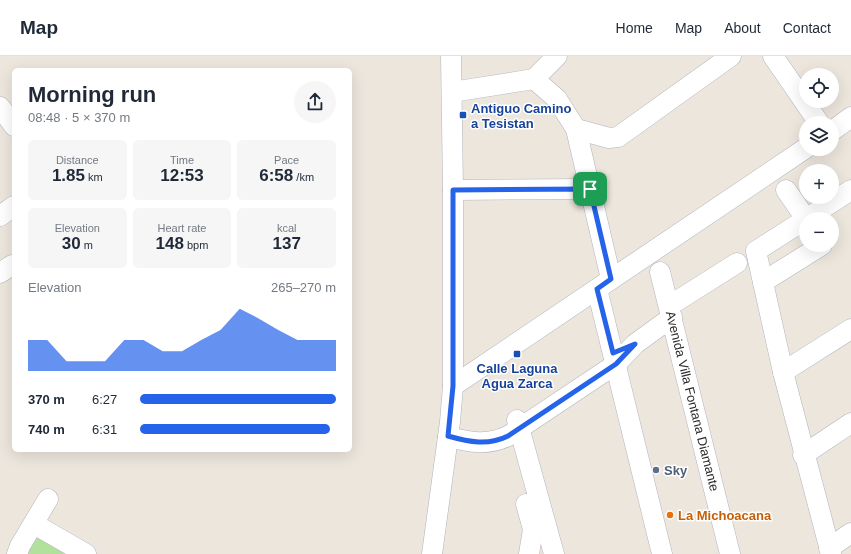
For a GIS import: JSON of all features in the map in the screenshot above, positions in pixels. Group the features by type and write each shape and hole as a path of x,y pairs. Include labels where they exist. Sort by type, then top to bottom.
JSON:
{"street":[{"path":"432,554 449,429 453,386 451,56"},
{"path":"452,92 534,79 557,56"},
{"path":"576,130 609,138 618,137 731,56"},
{"path":"773,56 814,116"},
{"path":"534,79 557,99 576,130 590,189 614,359 662,554"},
{"path":"0,107 12,123"},
{"path":"839,126 851,117"},
{"path":"453,386 799,153"},
{"path":"453,190 590,189"},
{"path":"786,190 806,219 851,190"},
{"path":"0,216 12,207"},
{"path":"799,223 756,251 783,372 830,551 851,533"},
{"path":"763,282 811,252"},
{"path":"449,429 470,442 482,443 501,439 512,428 635,344 671,312 738,263"},
{"name":"Avenida Villa Fontana Diamante","path":"660,272 730,554"},
{"path":"783,372 851,329"},
{"path":"804,455 851,423"},
{"path":"512,428 539,527 554,554"},
{"path":"17,554 20,546 48,499"},
{"path":"34,524 86,554"},
{"path":"529,554 539,527"}],"green space":[{"path":"35,533 72,554 25,554"}],"place":[{"name":"Antiguo Camino a Tesistan","path":"463,115"},
{"name":"Calle Laguna Agua Zarca","path":"517,354"},
{"name":"Sky","path":"656,470"},
{"name":"La Michoacana","path":"670,515"}],"route":[{"path":"590,189 611,279 597,289 613,353 635,344 616,364 508,436 482,443 470,442 448,436 453,386 453,190 590,189"}]}
